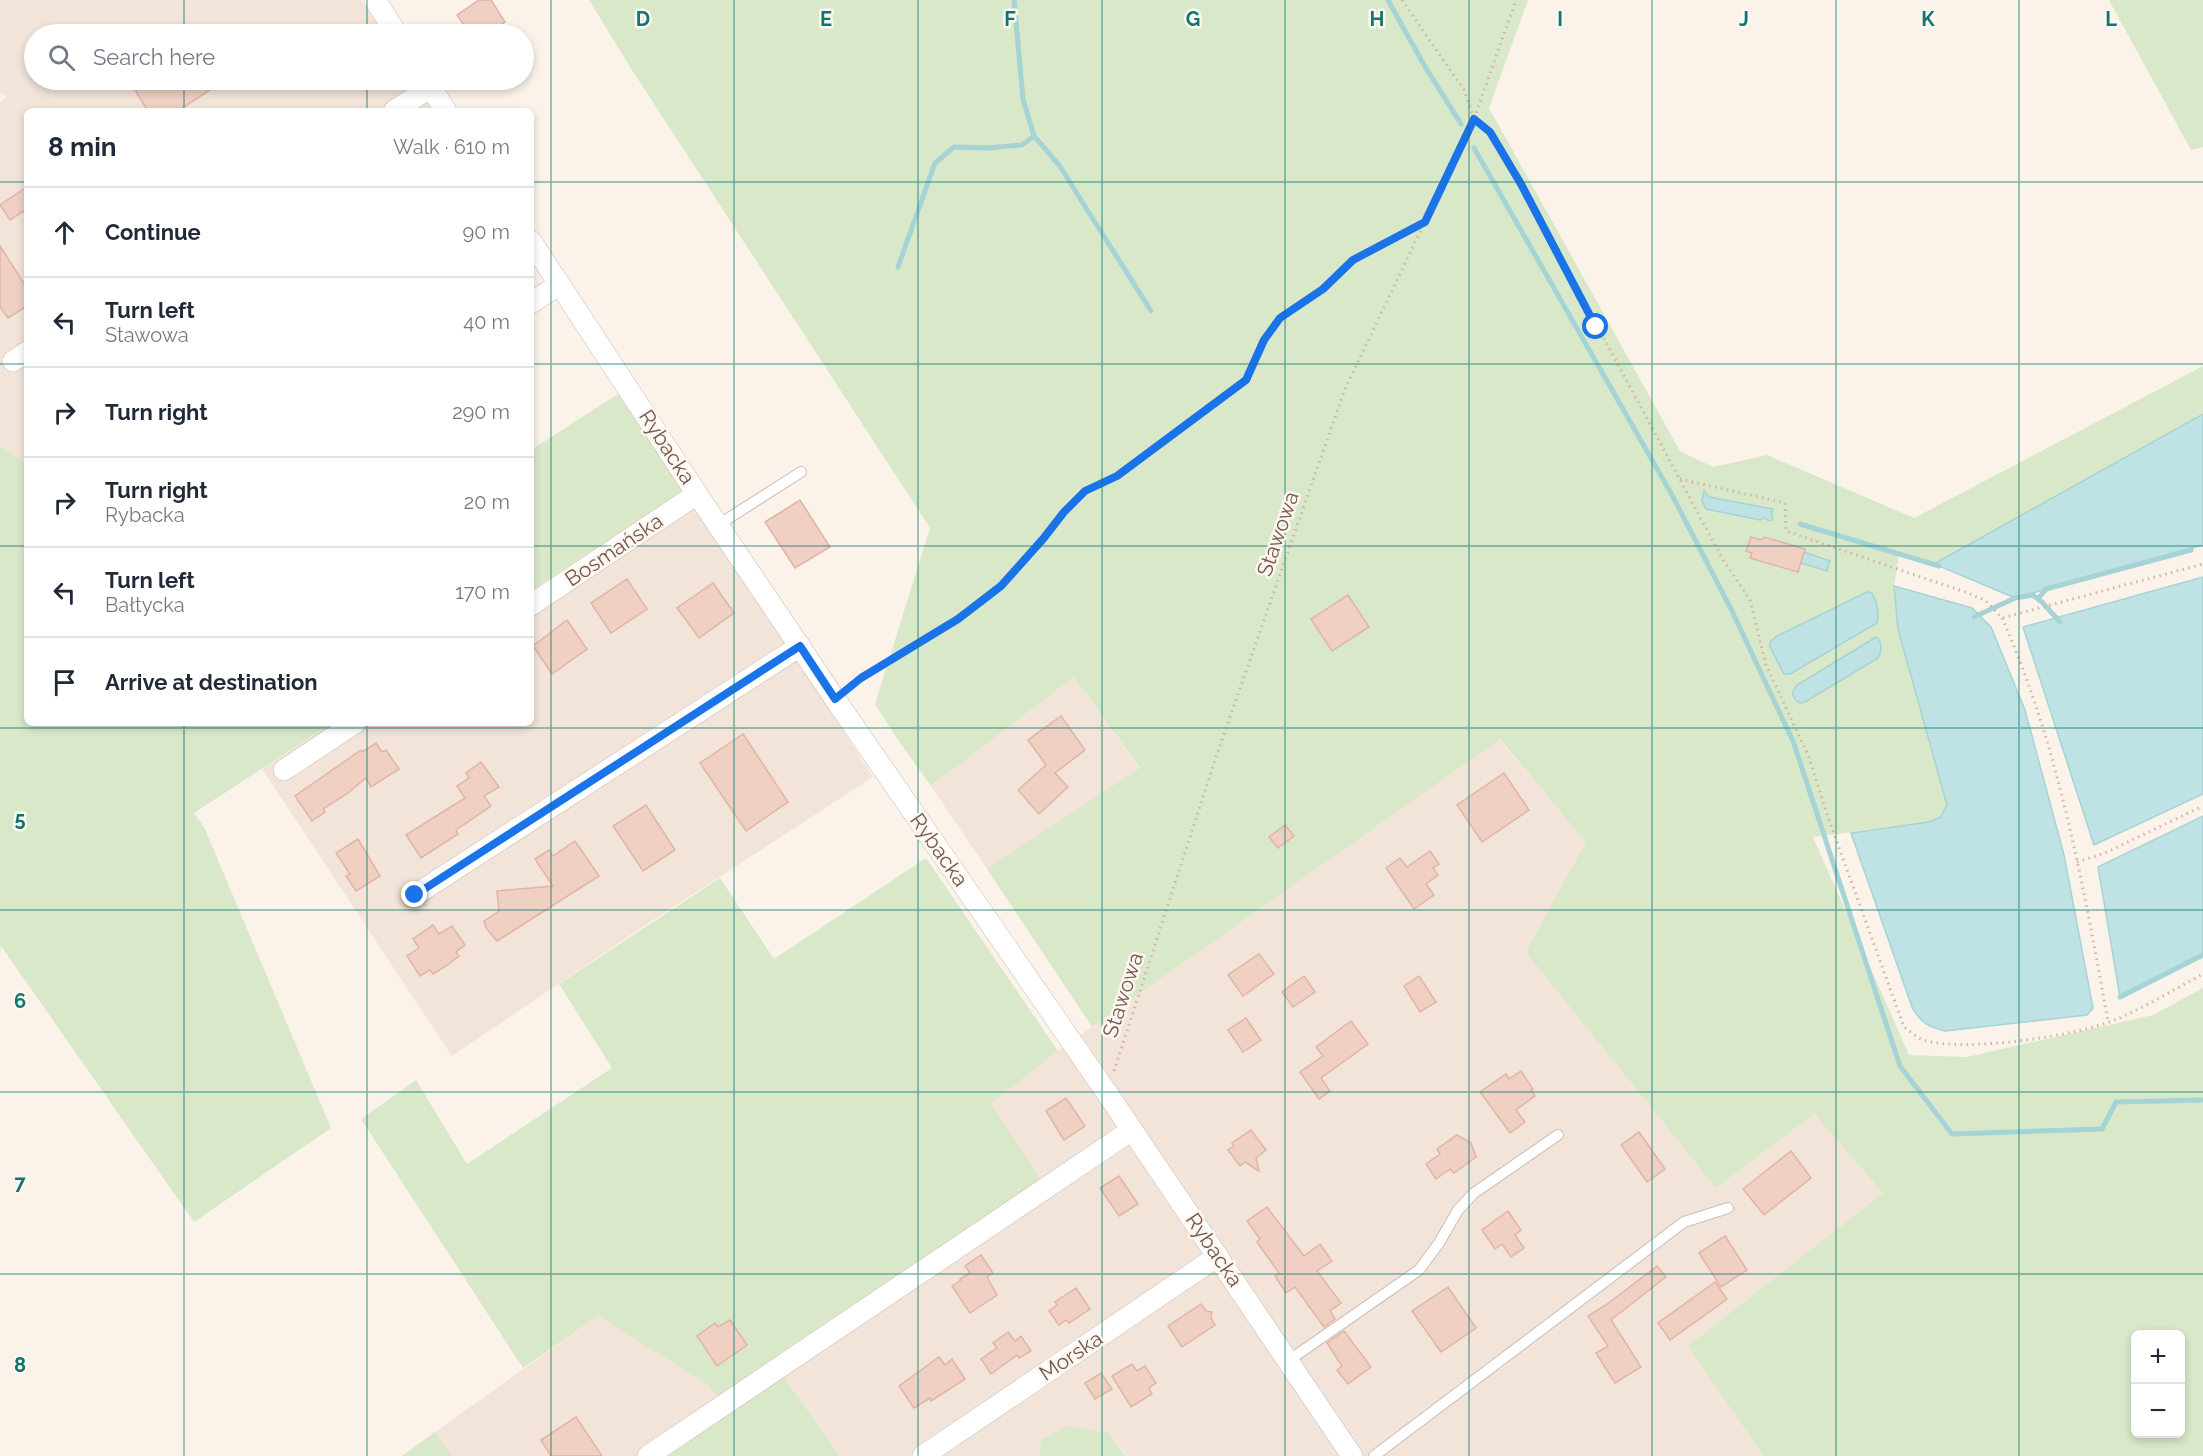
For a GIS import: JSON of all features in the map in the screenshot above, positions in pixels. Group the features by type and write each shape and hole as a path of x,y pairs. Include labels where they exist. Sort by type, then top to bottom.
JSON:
{"street":[{"path":"375,0 391,24"},
{"path":"398,108 420,90"},
{"path":"432,90 444,108"},
{"name":"Rybacka","path":"534,245 835,699 1107,1093 1352,1456"},
{"path":"534,301 560,284"},
{"name":"Bosmańska","path":"534,603 697,494"},
{"path":"415,895 800,646"},
{"path":"284,770 350,726"},
{"path":"648,1456 1132,1130"},
{"name":"Morska","path":"923,1456 1218,1256"}],"lane":[{"path":"718,525 801,472"},
{"path":"1288,1361 1419,1270 1439,1243 1458,1210 1474,1193 1558,1135"},
{"path":"1374,1456 1684,1222 1728,1208"}],"path":[{"path":"1402,0 1464,90 1474,119 1490,132 1521,184 1722,558 1750,600 1766,665 1808,754 1833,831 1904,1027 1921,1039 1944,1044 2000,1043 2062,1035 2116,1020 2203,974"},
{"name":"Stawowa","path":"1107,1093 1216,757 1345,389 1474,119 1516,0"},
{"path":"835,699 861,678 958,619 1001,586 1064,512 1085,491 1117,476 1246,380 1264,340 1280,318 1323,289 1353,260 1425,222"},
{"path":"1679,479 1785,502 1786,531 1968,593 1988,603 2002,618 2015,647 2054,762 2077,862 2109,1022"},
{"path":"2002,618 2203,564"},
{"path":"2077,862 2105,853 2203,806"}],"shaded area":[{"path":"0,0 361,0 377,24 24,24 24,90 421,90 433,108 24,108 24,461 0,446 0,102 7,97 0,92"},
{"path":"687,489 873,777 638,930 452,1056 262,769 327,726 534,726 534,590"},
{"path":"1074,677 1140,769 987,869 931,786"},
{"path":"1499,739 1587,842 1527,952 1716,1188 1814,1114 1883,1193 1688,1346 1763,1456 1126,1456 1109,1433 1075,1456 839,1456 783,1375 1050,1194 990,1103 1058,1051"},
{"path":"598,1316 708,1385 728,1411 661,1456 452,1456 435,1432"}],"green space":[{"path":"589,0 1528,0 1489,108 1680,451 1713,467 1767,455 1914,518 2203,366 2203,414 1934,564 1899,554 1894,586 1898,629 1947,805 1941,817 1929,822 1813,837 1909,1055 1967,1057 2153,1015 2203,988 2203,1456 1763,1456 1688,1346 1883,1193 1814,1114 1716,1188 1526,952 1586,842 1500,739 1092,1027 987,869 1140,768 1074,677 931,786 875,704 930,528 632,70"},
{"path":"2109,0 2203,0 2203,147 2191,150"},
{"path":"621,392 687,489 534,589 534,448"},
{"path":"0,446 24,461 24,726 327,726 194,813 204,827 331,1128 194,1222 1,946 0,954"},
{"path":"926,858 1058,1051 991,1103 1050,1194 783,1375 839,1456 661,1456 728,1410 708,1385 598,1316 523,1368 361,1119 416,1080 467,1164 612,1068 559,984 720,878 774,959"},
{"path":"1068,1426 1109,1433 1125,1456 1040,1456 1041,1440"},
{"path":"435,1432 452,1456 402,1456"}],"water":[{"path":"2203,414 2203,545 2015,598 1934,564"},
{"path":"1704,491 1709,497 1773,509 1772,520 1765,518 1760,520 1706,509 1702,501"},
{"path":"1804,552 1830,561 1827,571 1801,563"},
{"path":"2203,577 2203,794 2094,845 2023,627"},
{"path":"1894,586 1972,608 1991,627 2025,710 2064,855 2093,1008 2087,1015 1945,1031 1925,1023 1912,1007 1851,833 1929,822 1941,817 1947,805 1898,629"},
{"path":"1867,592 1872,593 1875,600 1878,611 1877,623 1790,674 1784,674 1770,647 1770,642 1777,636"},
{"path":"1876,637 1881,647 1878,658 1805,702 1800,703 1795,699 1793,692 1797,685"},
{"path":"2203,816 2203,953 2120,997 2098,867"}],"building":[{"path":"479,0 491,0 505,22 502,24 463,24 457,15"},
{"path":"135,90 210,90 183,108 146,108"},
{"path":"24,189 24,211 10,220 0,205"},
{"path":"0,246 24,283 24,308 8,318 0,307"},
{"path":"800,500 830,547 795,568 765,522"},
{"path":"1751,537 1762,540 1764,537 1805,549 1798,572 1750,558 1752,553 1746,551"},
{"path":"627,579 647,609 611,633 591,603"},
{"path":"713,583 734,613 699,638 677,608"},
{"path":"1348,595 1369,627 1332,651 1311,619"},
{"path":"567,620 587,649 552,674 534,645"},
{"path":"1061,716 1085,750 1055,773 1068,787 1039,814 1018,790 1046,765 1028,740"},
{"path":"743,734 788,802 746,831 700,763"},
{"path":"376,743 382,752 386,750 399,769 371,787 366,778 323,809 325,812 312,821 295,796 361,750 362,752"},
{"path":"481,762 499,787 484,796 491,806 456,830 458,834 421,858 406,835 465,798 457,786 469,778 466,773"},
{"path":"1504,773 1529,810 1482,842 1457,805"},
{"path":"646,805 675,850 643,871 613,826"},
{"path":"1285,825 1294,836 1278,848 1269,837"},
{"path":"358,839 380,876 356,891 346,876 350,874 336,853"},
{"path":"575,841 599,876 497,941 486,928 484,921 499,911 497,891 553,886 535,859 549,850 553,856"},
{"path":"1430,851 1439,864 1433,868 1438,875 1426,884 1434,895 1414,909 1386,868 1400,858 1407,867"},
{"path":"433,925 439,934 452,926 465,945 456,952 459,956 446,966 433,974 430,970 420,976 407,956 419,948 413,939"},
{"path":"1259,954 1274,974 1243,996 1228,975"},
{"path":"1304,976 1315,992 1293,1007 1282,992"},
{"path":"1419,976 1436,1002 1420,1012 1404,986"},
{"path":"1246,1018 1261,1040 1243,1052 1228,1030"},
{"path":"1351,1021 1368,1044 1321,1078 1330,1091 1319,1099 1300,1072 1323,1056 1316,1047"},
{"path":"1521,1071 1535,1096 1516,1110 1525,1122 1510,1133 1480,1092 1506,1074 1509,1079"},
{"path":"1066,1098 1085,1126 1064,1140 1046,1111"},
{"path":"1251,1130 1266,1150 1256,1158 1259,1171 1245,1162 1240,1166 1228,1150 1234,1146 1232,1143"},
{"path":"1639,1132 1665,1169 1647,1182 1621,1145"},
{"path":"1457,1135 1471,1143 1476,1157 1454,1173 1450,1169 1436,1179 1426,1164 1440,1154 1437,1149"},
{"path":"1791,1151 1811,1178 1764,1215 1743,1189"},
{"path":"1119,1176 1138,1204 1119,1216 1100,1188"},
{"path":"1267,1207 1304,1256 1320,1244 1332,1261 1317,1271 1341,1303 1330,1311 1335,1319 1324,1327 1295,1287 1286,1293 1275,1276 1279,1273 1257,1242 1260,1239 1247,1221"},
{"path":"1508,1211 1521,1230 1515,1235 1524,1248 1511,1257 1502,1244 1495,1249 1482,1230"},
{"path":"1725,1236 1747,1270 1721,1287 1699,1253"},
{"path":"981,1255 993,1273 987,1277 997,1295 970,1313 952,1286 970,1273 965,1266"},
{"path":"1657,1266 1666,1277 1611,1320 1641,1367 1615,1383 1596,1353 1608,1346 1588,1316"},
{"path":"1715,1282 1727,1299 1670,1340 1658,1323"},
{"path":"1448,1287 1476,1328 1441,1352 1412,1311"},
{"path":"1076,1288 1090,1309 1069,1323 1066,1320 1059,1325 1049,1311 1057,1305 1055,1302"},
{"path":"1201,1304 1206,1311 1212,1312 1211,1318 1215,1325 1182,1347 1168,1326"},
{"path":"730,1320 747,1345 717,1366 697,1336 715,1323 718,1327"},
{"path":"1344,1331 1371,1367 1348,1384 1337,1370 1342,1366 1327,1343"},
{"path":"1008,1332 1015,1341 1021,1336 1031,1351 1019,1358 1017,1355 991,1374 981,1359 997,1348 993,1343"},
{"path":"939,1357 945,1365 952,1359 965,1379 931,1401 930,1398 914,1408 899,1386"},
{"path":"1132,1364 1137,1371 1145,1366 1156,1383 1149,1388 1152,1394 1131,1407 1112,1376"},
{"path":"1101,1373 1112,1389 1095,1399 1085,1383"},
{"path":"576,1417 602,1456 551,1456 541,1440"}],"waterway":[{"path":"1014,0 1023,99 1034,136 1059,165 1151,311"},
{"path":"1388,0 1424,65 1461,124"},
{"path":"898,267 935,163 954,147 988,148 1022,145 1034,136"},
{"path":"1474,148 1672,495 1732,611 1793,741 1900,1066 1952,1134 2102,1129 2116,1102 2203,1100"},
{"path":"1800,524 1939,566"},
{"path":"2038,599 2046,589 2191,550"},
{"path":"1974,617 2015,598 2033,595 2060,622"},
{"path":"2120,997 2203,955"}],"route":[{"path":"415,895 800,646 835,699 861,678 958,619 1001,586 1064,512 1085,491 1117,476 1246,380 1264,340 1280,318 1323,289 1353,260 1425,222 1474,119 1490,132 1521,184 1596,327"}]}
